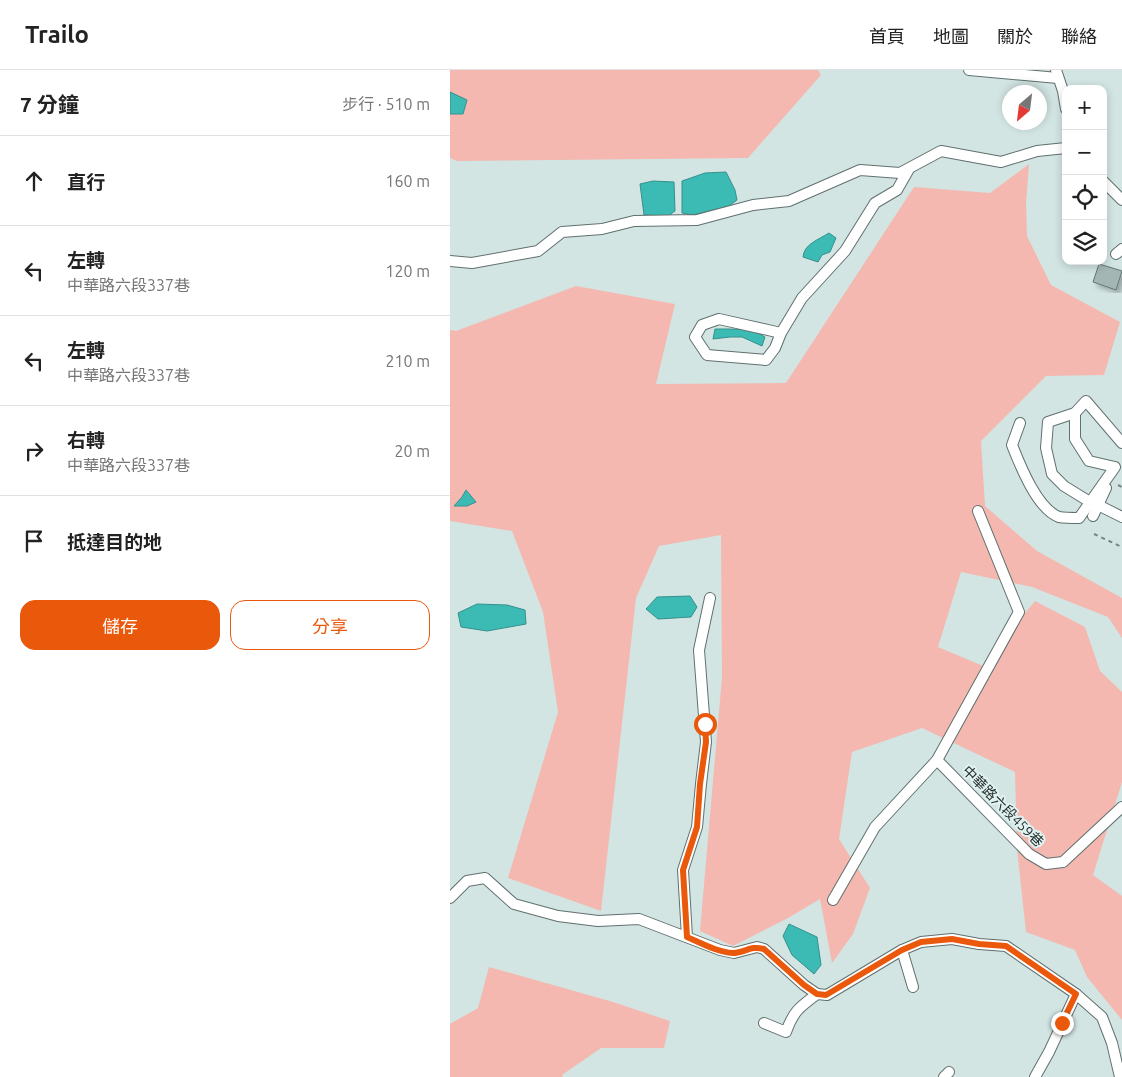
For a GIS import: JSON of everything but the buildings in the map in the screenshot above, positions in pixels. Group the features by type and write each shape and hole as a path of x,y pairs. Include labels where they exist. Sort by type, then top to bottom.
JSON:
{"street":[{"path":"969,70 1057,74 1062,88"},
{"path":"450,261 472,263 538,250 562,232 602,229 634,221 697,220 753,205 789,201 860,170 900,173 941,151 1001,162 1037,151 1062,148"},
{"path":"781,333 719,319 702,325 695,337 708,355 766,360 775,348 781,333 802,298 845,251 875,203 897,190 910,168"},
{"path":"1107,185 1122,200"},
{"path":"1122,443 1086,401 1075,412 1048,422 1046,448 1052,474 1064,486 1094,504 1122,517"},
{"path":"1020,423 1012,445 1024,476 1044,507 1059,517 1079,518 1094,504 1118,463 1089,461 1075,439 1075,412"},
{"path":"1093,516 1094,504"},
{"path":"834,900 875,828 937,760 1020,612 978,511"},
{"path":"687,937 683,870 697,827 700,784 706,742 700,650 710,598"},
{"name":"中華路六段459巷","path":"937,760 1028,854 1046,864 1063,862 1122,807"},
{"path":"450,898 468,881 485,878 514,904 558,916 598,921 639,919 720,950 734,953 757,947 764,949 804,985 817,994 826,995 902,950 921,942 952,939 1006,946 1076,994 1102,1017 1112,1042 1120,1077"},
{"path":"902,950 913,987"},
{"path":"764,1022 786,1032 796,1010 817,994"},
{"path":"1035,1077 1076,994"}],"path":[{"path":"1118,485 1122,487"},
{"path":"1094,534 1122,547"}],"shaded area":[{"path":"450,70 818,70 821,75 748,158 457,161 450,158"},
{"path":"1029,164 1026,203 1027,236 1051,285 1120,322 1104,375 1046,376 981,441 985,506 1037,551 1122,598 1122,638 1108,617 1032,587 961,572 938,647 988,668 1005,637 1035,601 1085,627 1100,671 1122,692 1122,782 1093,875 1122,896 1122,1020 1087,977 1075,950 1026,932 1017,849 1015,772 922,728 852,752 839,839 870,888 853,934 832,963 820,899 788,918 733,946 700,931 722,677 721,535 659,546 636,598 601,911 508,878 558,712 543,612 512,531 450,521 450,330 456,331 576,286 675,304 656,384 786,383 914,187 990,193"},
{"path":"489,967 613,1002 670,1021 664,1048 601,1048 562,1075 563,1077 450,1077 450,1024 478,1008"}],"water":[{"path":"450,92 467,100 463,114 450,114"},
{"path":"726,172 735,190 737,200 729,206 693,215 682,213 682,181 705,173"},
{"path":"653,181 674,182 675,211 668,216 644,215 640,184"},
{"path":"829,233 836,238 830,252 822,255 818,262 803,257 809,246"},
{"path":"715,329 752,330 765,337 762,346 742,337 713,339"},
{"path":"466,490 476,502 467,506 454,506 462,497"},
{"path":"690,596 697,607 691,617 658,619 646,609 657,597"},
{"path":"477,604 507,605 525,610 526,624 487,631 461,627 458,613"},
{"path":"789,924 817,937 821,965 814,974 792,955 783,936"}],"route":[{"path":"705,724 706,742 700,784 697,827 683,870 687,937 720,950 734,953 757,947 764,949 804,985 817,994 826,995 902,950 921,942 952,939 1006,946 1076,994 1062,1023"}]}
